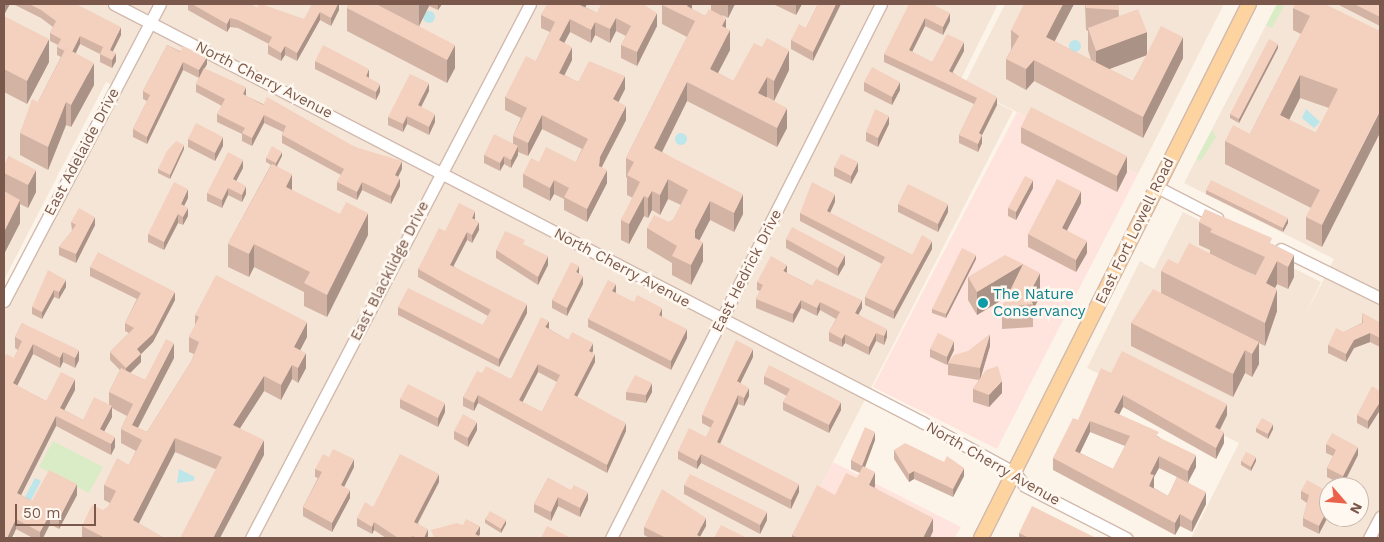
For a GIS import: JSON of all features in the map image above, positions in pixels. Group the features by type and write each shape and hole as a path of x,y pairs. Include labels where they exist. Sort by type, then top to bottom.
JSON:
{"main road":[{"name":"East Fort Lowell Road","path":"981,538 1249,4"}],"street":[{"name":"North Cherry Avenue","path":"114,4 442,170 721,322 1015,473 1025,486 1126,538"},
{"name":"East Adelaide Drive","path":"4,301 160,4"},
{"name":"East Blacklidge Drive","path":"251,538 530,4"},
{"name":"East Hedrick Drive","path":"611,538 881,4"},
{"path":"1156,187 1230,224"},
{"path":"1265,241 1380,298"},
{"path":"1369,538 1380,517"}],"shaded area":[{"path":"4,4 998,4 959,83 1013,111 794,538 18,538 4,531 4,302 116,87 106,82 4,280"},
{"path":"1005,4 1224,4 1138,174 964,85"},
{"path":"1277,4 1359,4 1380,14 1380,538 1191,538 1239,443 1087,368 1140,261 1154,269 1183,212 1321,282 1306,314 1334,259 1184,183"},
{"path":"1017,112 1138,174 997,449 873,387"},
{"path":"833,462 961,527 955,538 793,538"}],"green space":[{"path":"1277,4 1284,6 1272,28 1266,25"},
{"path":"1212,130 1216,137 1200,162 1197,158"},
{"path":"53,441 103,467 89,493 39,467"}],"water":[{"path":"427,11 431,11 435,17 431,23 427,23 423,19 423,15"},
{"path":"1073,40 1077,40 1081,46 1077,52 1073,52 1069,48 1069,44"},
{"path":"1306,109 1320,122 1314,128 1302,118"},
{"path":"679,133 683,133 687,139 683,145 679,145 675,141 675,137"},
{"path":"179,469 195,477 193,481 177,483"},
{"path":"35,478 41,481 30,502 24,499"}],"building":[{"path":"29,4 76,4 121,27 110,50 116,53 112,60 100,54 103,47 80,36 72,52 66,48 65,51 57,47 61,39 50,33 56,21"},
{"path":"192,4 249,4 257,8 261,4 304,19 312,4 338,4 331,18 320,12 297,53 285,46 281,53 268,45 272,37 238,20 230,18 227,24"},
{"path":"349,4 376,4 455,45 447,60 347,8"},
{"path":"548,4 580,4 597,13 601,4 643,4 657,13 637,52 621,45 631,26 616,18 610,29 595,22 591,30 570,19 559,40 572,47 559,73 578,82 589,61 625,76 613,99 626,106 600,157 599,166 607,170 587,209 564,197 569,188 554,180 550,188 523,174 531,158 539,162 546,147 576,162 588,139 542,115 528,143 513,136 527,108 505,97 526,56 536,61 555,22 541,15"},
{"path":"663,4 688,4 687,6 705,16 709,9 726,18 722,26 730,30 710,69 733,81 754,43 762,47 767,38 789,50 774,81 767,77 758,93 787,108 777,128 687,82 654,148 743,194 734,213 710,201 695,230 695,238 703,242 691,265 672,256 677,246 647,228 654,215 669,222 673,220 688,190 668,179 660,195 652,191 648,198 644,196 629,224 621,220 640,182 627,175 634,162 626,158 695,21"},
{"path":"818,4 836,4 813,52 791,40 799,24 806,28"},
{"path":"909,4 932,4 950,13 943,27 925,18 909,50 932,62 947,34 964,42 949,71 997,97 979,133 982,135 978,144 959,135 977,98 884,54"},
{"path":"1024,4 1063,4 1046,37 1133,81 1161,26 1183,37 1143,117 1034,60 1026,69 1006,59 1019,36 1011,30"},
{"path":"1085,4 1118,4 1119,10 1086,8"},
{"path":"1295,4 1325,4 1380,31 1380,111 1322,225 1306,217 1320,190 1225,141 1233,125 1250,134 1310,16 1293,8","holes":["1300,75 1338,89 1316,133 1280,115"]},
{"path":"1354,4 1377,4 1380,6 1380,17"},
{"path":"1138,9 1147,32 1096,51 1088,28"},
{"path":"4,16 49,39 27,81 4,69"},
{"path":"1269,39 1278,44 1239,119 1230,114"},
{"path":"167,45 180,52 183,46 207,57 199,70 183,62 147,137 133,129 150,95 143,91"},
{"path":"323,45 369,69 366,76 380,84 376,92 315,61"},
{"path":"66,48 94,63 71,105 66,102 48,147 20,133 32,99 38,102"},
{"path":"872,67 900,82 892,97 864,82"},
{"path":"204,68 246,87 243,94 263,105 267,97 355,147 402,161 395,175 400,178 391,196 362,182 357,192 337,182 344,169 282,135 286,126 264,115 252,138 242,133 245,128 217,114 225,99 196,84"},
{"path":"410,74 429,83 418,105 435,114 429,127 407,116 403,124 388,117"},
{"path":"1031,107 1127,156 1117,176 1021,127"},
{"path":"875,109 889,116 878,138 866,132"},
{"path":"196,123 223,137 215,153 188,139"},
{"path":"494,134 518,146 511,160 504,156 500,163 484,155"},
{"path":"176,141 184,145 170,175 158,169 167,151"},
{"path":"272,146 282,152 276,163 266,158"},
{"path":"228,152 243,160 233,179 246,186 242,195 228,188 222,200 207,193"},
{"path":"841,154 858,162 851,176 834,167"},
{"path":"9,156 36,170 28,185 4,173 4,166"},
{"path":"272,164 292,174 286,187 340,214 346,202 368,213 327,295 304,283 310,272 254,244 249,254 228,244"},
{"path":"1025,176 1033,180 1016,212 1008,208"},
{"path":"1057,179 1081,191 1062,228 1087,241 1076,260 1028,234"},
{"path":"1211,180 1288,218 1283,228 1206,190"},
{"path":"174,182 188,189 181,204 188,208 183,217 178,214 164,242 148,234"},
{"path":"812,182 835,194 827,211 912,255 922,235 932,241 894,311 865,297 885,257 800,213"},
{"path":"908,184 948,204 938,224 898,204"},
{"path":"4,191 20,200 4,232"},
{"path":"459,203 475,211 472,218 479,222 472,235 467,232 450,265 527,304 499,359 398,307 408,288 483,325 491,310 418,269 439,228 445,231"},
{"path":"79,208 95,217 76,254 59,247 76,225 71,222"},
{"path":"1205,209 1272,238 1270,243 1294,255 1288,267 1277,261 1266,283 1277,289 1265,323 1161,271 1168,259 1178,264 1189,243 1255,276 1265,257 1210,232 1212,229 1199,222"},
{"path":"792,227 845,255 838,268 786,239"},
{"path":"505,231 525,240 523,244 548,256 538,277 496,250"},
{"path":"962,248 976,255 946,314 932,309"},
{"path":"98,252 175,292 153,334 137,349 141,354 126,368 110,352 134,328 125,323 141,293 90,267"},
{"path":"1005,255 1023,264 977,292 968,277"},
{"path":"771,256 787,265 783,271 812,286 816,279 862,300 855,313 887,329 884,336 876,333 869,347 845,334 842,339 829,332 840,312 820,302 817,308 801,300 793,314 756,299 763,285 757,282"},
{"path":"571,262 579,266 576,272 583,276 567,308 552,300"},
{"path":"1023,264 1040,273 1028,296 1033,304 1002,307"},
{"path":"48,270 66,280 59,292 54,290 42,312 32,307"},
{"path":"216,275 307,322 294,347 306,353 298,368 292,365 281,385 264,376 233,425 264,440 213,538 180,538 222,457 175,438 133,520 164,538 105,538 82,526 92,505 103,510 108,507 116,491 104,485 117,458 129,465 142,440 121,429 133,404 109,392 121,368 145,380 166,339 174,343 132,425 147,432 192,360 199,342 189,337 199,317 195,315"},
{"path":"608,280 616,284 612,291 634,302 637,295 662,308 659,315 687,329 671,361 588,319"},
{"path":"1153,289 1259,342 1252,354 1245,350 1233,374 1131,323"},
{"path":"1362,313 1380,323 1380,338 1370,333 1354,340 1346,354 1328,345 1336,328 1344,332 1363,323"},
{"path":"541,317 549,321 545,327 568,340 572,332 593,343 589,351 595,354 574,395 626,423 607,465 478,395 474,403 463,397 477,371 482,373 486,366 511,379","holes":["538,364 560,375 542,412 519,400"]},
{"path":"22,323 79,350 75,358 63,352 60,358 33,344 13,383 46,401 61,372 75,379 60,408 83,420 94,397 112,406 100,429 115,437 111,444 56,416 17,493 32,501 49,470 77,484 59,519 50,514 40,532 16,519 7,538 4,538 4,358 6,354 14,358 22,341 15,337"},
{"path":"938,333 954,341 947,357 930,349"},
{"path":"990,334 980,368 948,363 954,355 968,351"},
{"path":"736,340 753,349 737,381 749,388 744,398 738,395 717,442 799,484 791,500 701,454 697,461 678,451 689,428 706,437 714,421 702,415"},
{"path":"1122,351 1227,404 1215,427 1224,432 1216,448 1123,395 1114,412 1159,432 1156,436 1196,455 1188,471 1159,456 1150,474 1154,475 1149,486 1168,496 1177,477 1206,492 1192,521 1180,514 1175,523 1053,458 1073,418 1078,420 1101,368 1111,373","holes":["1090,421 1130,436 1113,469 1075,451"]},
{"path":"769,365 841,402 829,425 783,402 790,389 764,376"},
{"path":"998,366 1002,381 989,395 973,389 986,370"},
{"path":"635,375 652,383 646,395 626,392"},
{"path":"408,384 445,403 438,418 400,399"},
{"path":"1372,386 1380,391 1380,402 1368,421 1357,415"},
{"path":"463,414 477,422 468,438 454,431"},
{"path":"1262,418 1273,424 1268,434 1256,428"},
{"path":"865,427 875,432 862,466 851,460"},
{"path":"1332,433 1358,447 1343,476 1327,468 1336,450 1326,444"},
{"path":"905,443 944,462 947,456 964,468 953,489 914,471 909,474 894,450"},
{"path":"333,449 354,459 341,485 350,490 332,523 303,507 322,472 315,469 323,454 329,457"},
{"path":"1246,452 1256,457 1251,467 1241,461"},
{"path":"400,454 439,474 414,522 428,529 424,538 412,536 411,538 398,538 374,522 372,527 357,518 365,502 373,507"},
{"path":"863,466 875,472 869,485 933,518 923,538 798,538 792,535 817,485 835,495 846,473 857,478"},
{"path":"690,474 767,512 760,525 684,485"},
{"path":"548,478 571,490 574,485 588,492 580,508 558,497 551,512 534,504"},
{"path":"1307,480 1319,487 1319,526 1303,518 1309,495 1301,491"},
{"path":"662,489 706,518 697,535 703,538 666,538 644,527"},
{"path":"1032,506 1096,538 1029,538 1019,533"},
{"path":"490,511 506,520 501,529 485,519"},
{"path":"466,519 480,526 475,534 483,538 434,538 431,530 457,523 463,525"},
{"path":"721,525 747,538 714,538"},
{"path":"547,526 569,537 541,538"}],"place":[{"name":"The Nature Conservancy","path":"983,303"}]}
